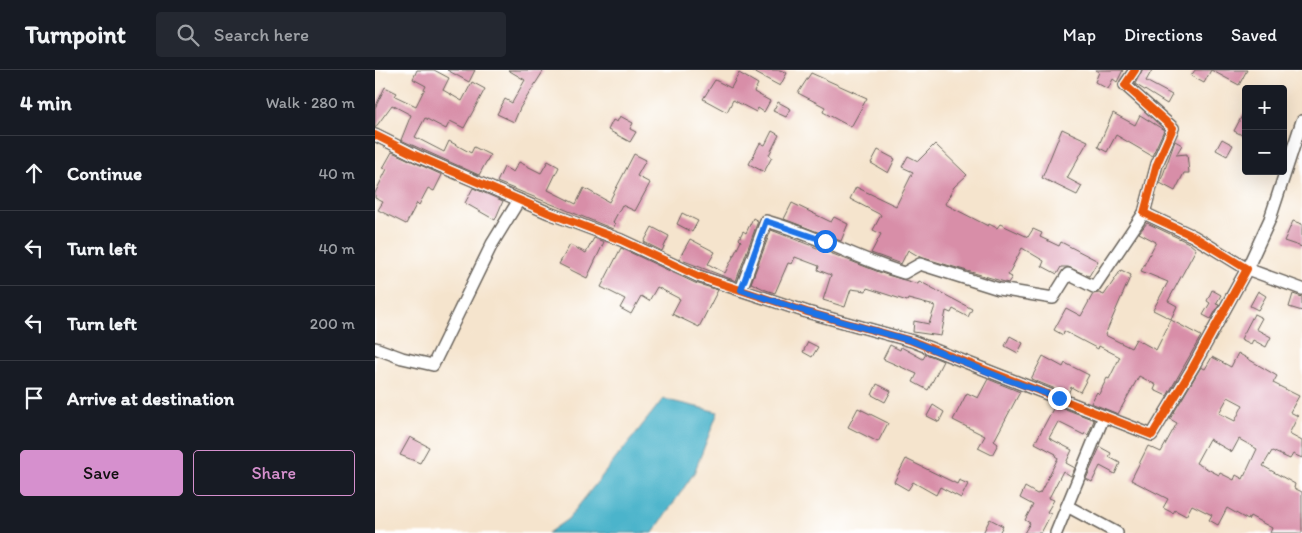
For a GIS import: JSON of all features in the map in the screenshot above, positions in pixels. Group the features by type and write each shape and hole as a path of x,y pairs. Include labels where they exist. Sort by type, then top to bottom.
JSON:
{"street":[{"path":"741,290 766,221 825,241 873,264 904,273 920,264 999,289 1053,298 1068,274 1094,287 1144,213 1157,164 1173,128 1125,85 1135,70"},
{"path":"375,135 417,156 519,200 621,240 698,276 807,312 912,341 1152,435 1193,367 1247,269 1270,219 1302,121"},
{"path":"375,348 402,358 433,365 492,244 519,200"},
{"path":"1144,213 1193,236 1247,269 1302,289"},
{"path":"1056,533 1105,416"},
{"path":"1067,506 1117,533"}],"water":[{"path":"663,399 718,412 694,473 653,533 548,533 568,519"}],"building":[{"path":"417,70 434,70 449,78 443,90 462,101 472,82 485,89 464,128 450,121 446,129 425,118 415,137 444,152 449,141 471,153 474,147 490,155 479,175 401,140 411,115 392,105 375,128 375,108 385,87 397,93 395,96 416,106 426,86 413,79"},
{"path":"447,70 475,70 469,82"},
{"path":"508,70 544,70 520,108 514,122 497,114 505,99 512,103 525,80"},
{"path":"750,70 780,70 787,73 780,86"},
{"path":"1095,70 1123,70 1117,82 1113,79 1108,89 1095,82 1099,72"},
{"path":"1142,70 1152,70 1146,81 1172,95 1167,104 1135,84"},
{"path":"1195,70 1211,70 1204,83 1191,76"},
{"path":"1211,70 1247,70 1239,85"},
{"path":"739,73 758,84 754,92 770,101 764,112 758,108 756,112 733,100 727,112 703,99 715,80 731,88"},
{"path":"811,73 867,98 851,127 823,112 825,107 798,93"},
{"path":"778,102 791,109 786,117 773,111"},
{"path":"1113,113 1135,125 1140,115 1164,130 1152,156 1116,135 1107,152 1098,147"},
{"path":"620,116 633,123 630,129 636,132 630,142 608,130 613,120 617,122"},
{"path":"1242,116 1242,135 1234,131"},
{"path":"1062,129 1088,141 1067,178 1082,186 1077,195 1042,178"},
{"path":"772,131 779,135 769,155 772,157 764,172 749,164 760,143 765,145"},
{"path":"1222,139 1233,145 1227,156 1216,150"},
{"path":"1175,141 1182,145 1176,155 1187,154 1189,173 1184,173 1175,191 1160,183"},
{"path":"935,144 967,175 954,187 945,204 988,226 989,224 997,228 1000,224 1028,237 1033,229 1042,233 1040,237 1059,246 1061,242 1098,261 1089,276 1068,267 1061,267 1057,274 1042,266 1044,261 1022,248 1008,275 1012,277 1008,283 920,257 908,250 901,264 871,253 881,234 873,230 881,215 850,199 856,187 896,206 913,172 902,167 908,156 918,161"},
{"path":"878,150 895,159 888,173 871,163"},
{"path":"392,152 442,175 434,191 428,188 419,205 417,203 406,224 378,210 383,202 375,198 375,193 387,169 383,168"},
{"path":"634,154 646,160 637,176 650,183 635,211 622,205 613,222 615,224 613,229 497,182 504,167 513,172 519,162 541,173 548,161 559,167 548,190 576,204 584,188 609,202"},
{"path":"473,188 503,201 495,220 465,203"},
{"path":"792,203 831,222 834,217 848,224 841,241 784,219"},
{"path":"682,213 698,221 692,232 677,224"},
{"path":"753,218 758,221 736,281 679,259 690,239 715,252 708,264 725,273 741,241 739,239 743,231 746,233"},
{"path":"1293,221 1302,224 1302,247 1284,241"},
{"path":"1147,223 1189,243 1196,249 1168,301 1177,306 1171,319 1153,310 1168,282 1141,271 1156,242 1139,233"},
{"path":"652,227 669,236 662,251 644,242"},
{"path":"771,230 884,274 918,284 919,281 972,309 968,317 953,309 951,313 946,311 941,336 913,332 914,321 929,324 935,306 908,299 907,301 867,288 866,291 851,289 845,307 823,300 831,275 818,270 819,266 795,257 792,264 788,263 775,293 766,290 751,283"},
{"path":"594,238 604,242 587,278 559,264 570,245 586,253"},
{"path":"621,248 695,283 718,290 699,327 672,314 680,299 657,287 649,301 641,296 631,314 620,308 625,299 601,287"},
{"path":"1121,270 1131,275 1105,335 1131,348 1136,339 1156,350 1171,320 1201,336 1167,396 1154,390 1156,385 1139,376 1118,414 1091,403 1097,392 1099,394 1107,378 1109,379 1120,357 1099,346 1098,349 1064,331 1063,335 1054,330 1066,308 1081,316 1093,294 1099,293 1104,295"},
{"path":"1212,290 1221,295 1216,304 1219,305 1211,319 1203,315 1210,303 1207,301"},
{"path":"1258,291 1266,296 1258,310 1250,306"},
{"path":"1293,294 1302,297 1302,311 1289,307"},
{"path":"1254,314 1262,318 1256,329 1271,337 1266,347 1253,340 1251,344 1241,339"},
{"path":"1010,336 1023,343 1018,353 1005,346"},
{"path":"808,342 818,347 812,357 803,352"},
{"path":"890,345 900,350 901,347 923,359 926,354 943,361 928,390 913,382 917,374 883,359"},
{"path":"1238,353 1277,376 1273,383 1299,396 1290,412 1298,416 1289,434 1302,441 1302,458 1293,454 1290,459 1272,451 1263,466 1295,484 1294,488 1302,492 1302,533 1270,533 1272,528 1250,516 1248,520 1227,508 1218,525 1209,520 1212,515 1192,505 1186,516 1175,510 1173,513 1163,508 1168,499 1131,480 1148,446 1161,452 1177,423 1170,419 1201,367 1205,369 1212,357 1231,367","holes":["1228,397 1243,405 1235,421 1219,413","1209,439 1232,452 1239,439 1257,449 1243,479 1236,475 1234,480 1220,473 1219,475 1196,463"]},
{"path":"1043,356 1063,367 1065,363 1089,375 1080,392 1071,387 1068,394 1031,379"},
{"path":"988,379 1020,392 994,441 998,444 992,455 978,448 985,436 953,420 967,393 978,398"},
{"path":"877,384 891,391 885,402 872,395"},
{"path":"933,405 944,412 939,422 927,416"},
{"path":"1055,405 1094,420 1088,435 1085,433 1084,435 1058,422 1049,438 1072,450 1066,463 1075,468 1071,476 1063,471 1049,498 1054,500 1047,512 1051,514 1041,533 1024,533 1030,523 1025,520 1033,505 1020,498 1025,487 1037,494 1040,493 1058,458 1055,456 1056,454 1035,443"},
{"path":"858,408 888,423 878,442 848,427"},
{"path":"410,437 429,447 420,463 400,455"},
{"path":"1100,447 1111,453 1109,457 1120,463 1115,474 1100,466 1092,482 1086,479"},
{"path":"906,459 957,484 959,480 968,484 961,498 940,487 936,495 913,482 908,490 894,482"},
{"path":"990,519 1003,526 999,533 983,533"}],"cycle path":[{"path":"375,135 417,156 549,213 621,240 698,276 807,312 912,341 1152,435 1193,367 1247,269 1193,236 1144,213 1157,164 1173,128 1125,85 1135,70"}],"route":[{"path":"825,241 766,221 741,290 807,312 912,341 1005,379 1059,398"}]}
